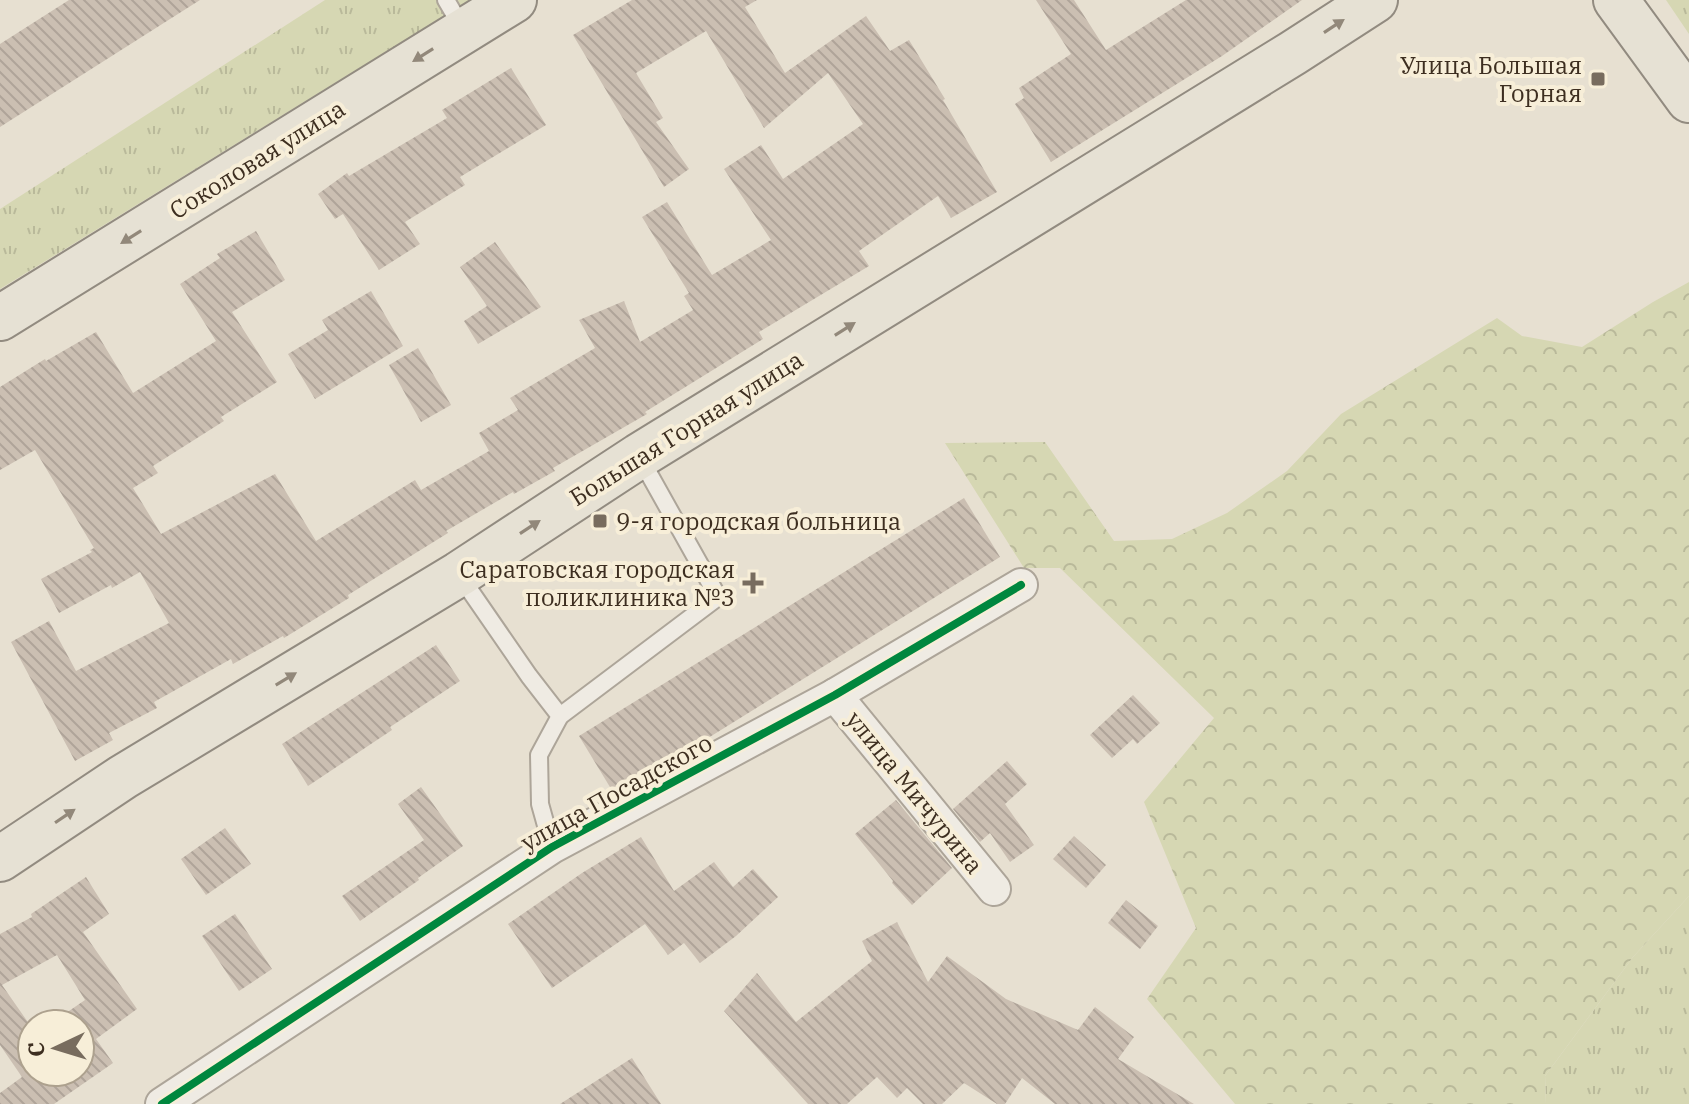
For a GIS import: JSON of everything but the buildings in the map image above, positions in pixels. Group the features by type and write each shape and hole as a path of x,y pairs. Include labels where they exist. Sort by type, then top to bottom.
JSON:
{"main road":[{"name":"Соколовая улица","path":"0,318 455,15 514,0"},
{"name":"Большая Горная улица","path":"0,859 123,777 459,574 639,456 1375,0"},
{"path":"1616,0 1689,100"}],"street":[{"name":"улица Посадского","path":"162,1104 552,847 835,695 1021,585"},
{"name":"улица Мичурина","path":"835,695 994,889"}],"lane":[{"path":"552,847 540,804 539,755 560,716 718,597 639,456"},
{"path":"459,574 560,716"}],"green space":[{"path":"325,0 470,0 0,289 0,209"},
{"path":"1666,0 1689,0 1689,34"},
{"path":"1689,282 1689,896 1633,957 1545,1076 1546,1104 1235,1104 1147,999 1196,928 1144,802 1214,718 1060,568 1024,568 945,443 1045,442 1114,541 1172,539 1227,513 1287,471 1341,414 1497,318 1522,336 1582,347"},
{"path":"1689,896 1689,1104 1546,1104 1545,1076 1633,957"}],"cycle path":[{"path":"162,1104 552,847 835,695 1021,585"}],"place":[{"name":"Улица Большая Горная","path":"1598,79"},
{"name":"9-я городская больница","path":"600,521"},
{"name":"Саратовская городская поликлиника №3","path":"753,583"}]}
